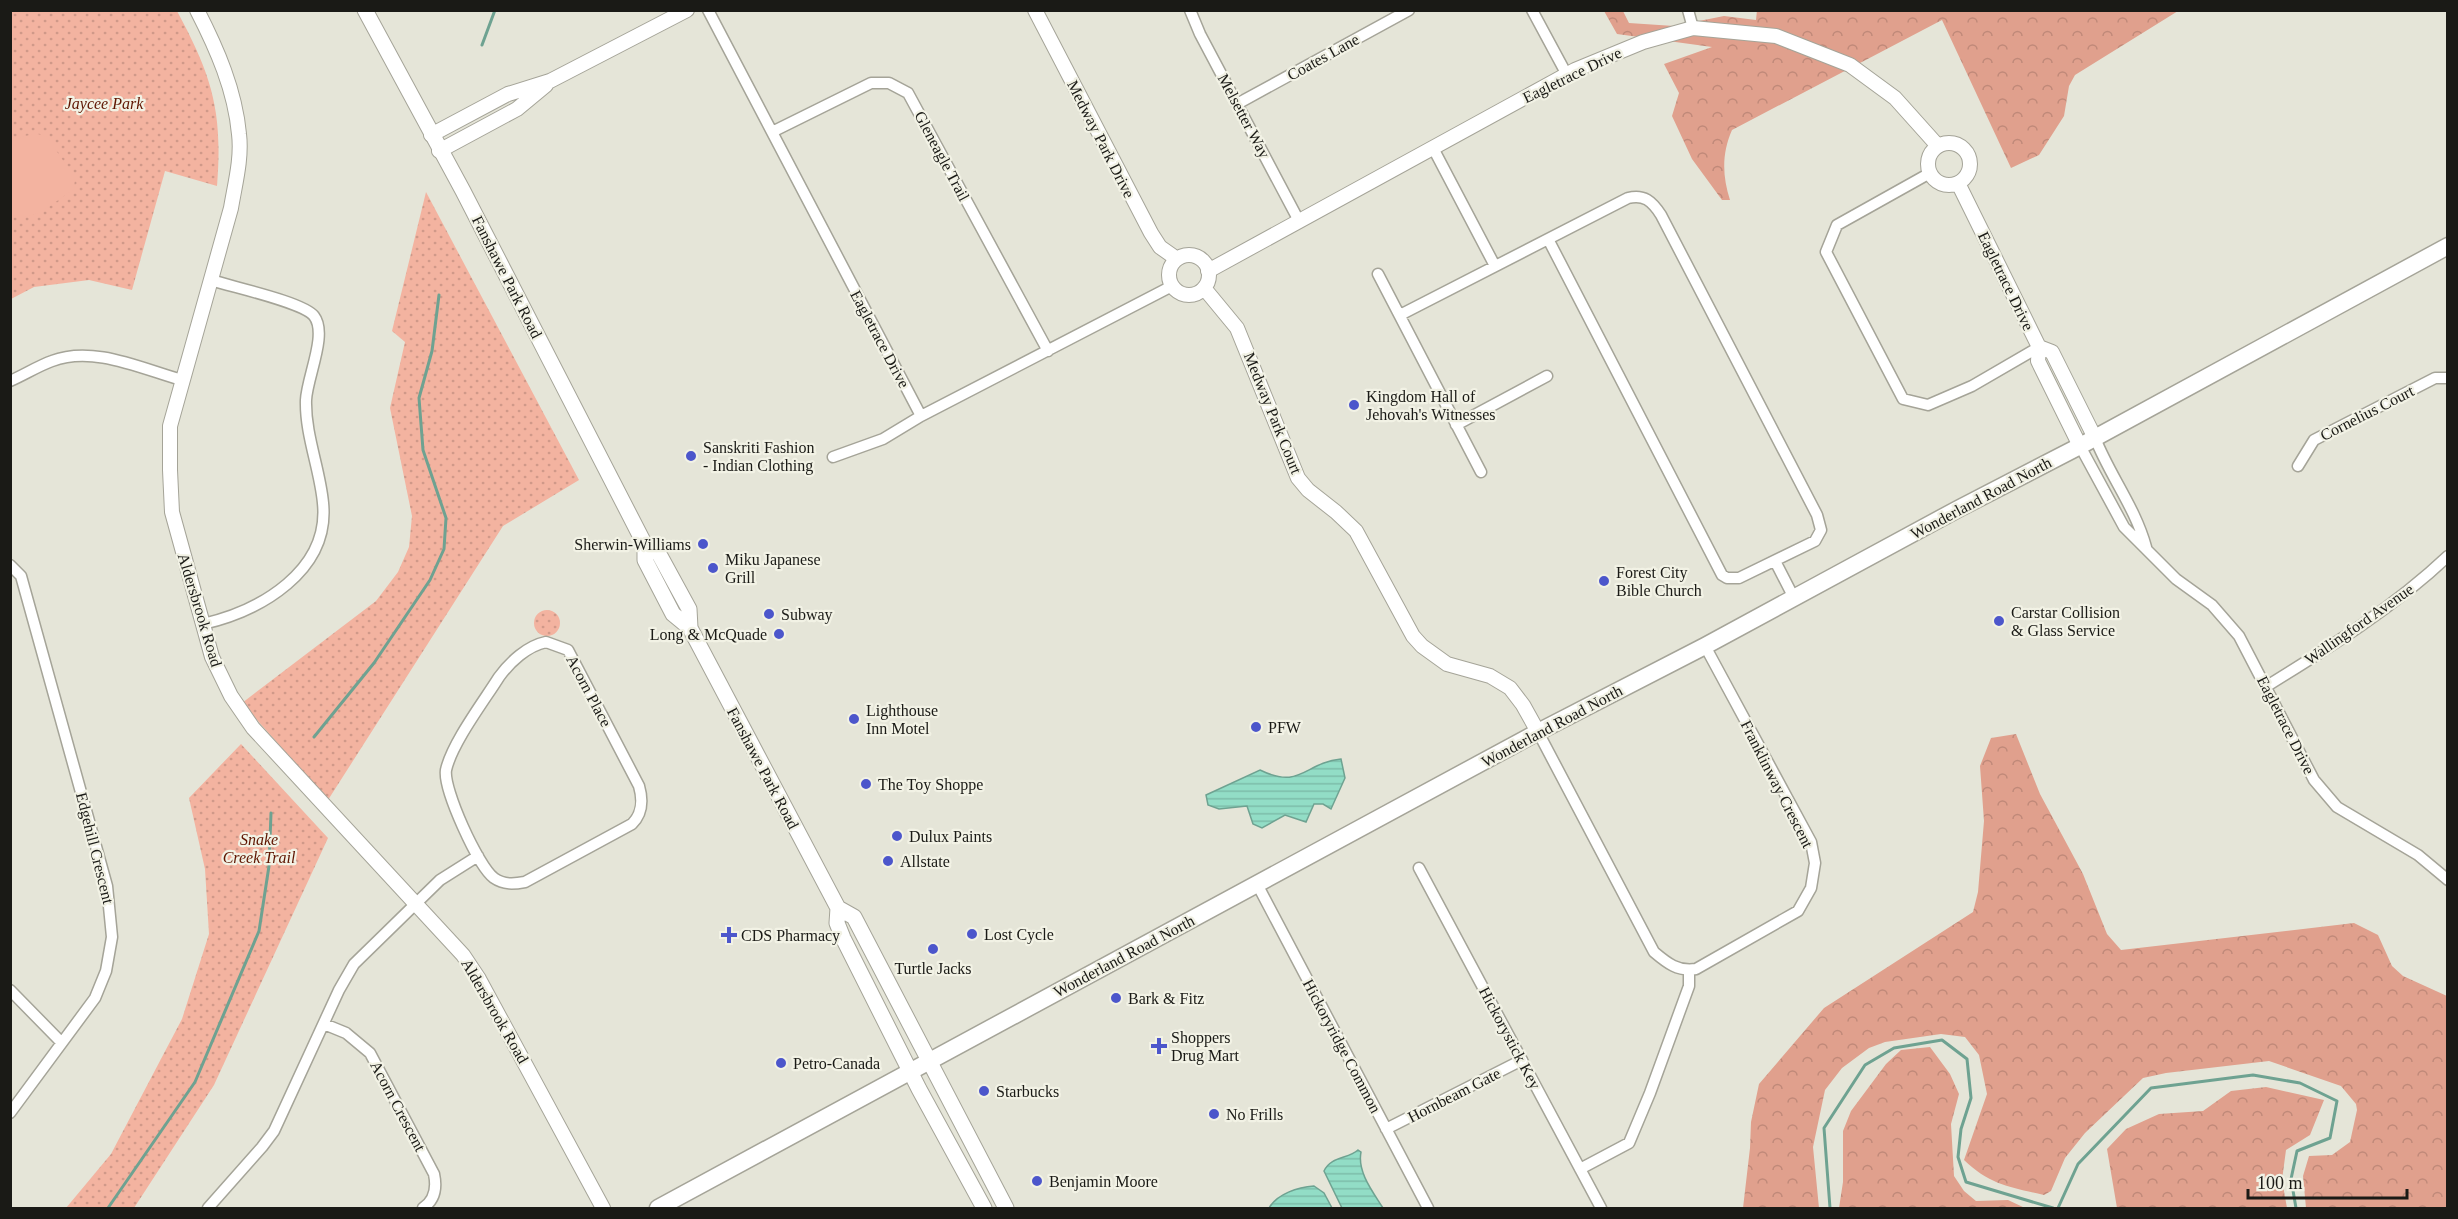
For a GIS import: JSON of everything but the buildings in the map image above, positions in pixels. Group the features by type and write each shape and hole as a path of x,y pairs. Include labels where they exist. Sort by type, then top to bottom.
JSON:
{"main road":[{"name":"Fanshawe Park Road","path":"365,10 439,151 463,191 645,545 659,554 689,609 690,628 838,908 837,923 911,1072 984,1209"},
{"name":"Wonderland Road North","path":"658,1209 1538,732 1705,646 1958,509 2095,438 2448,246"},
{"name":"Fanshawe Park Road","path":"838,908 854,917 1006,1209"}],"street":[{"name":"Aldersbrook Road","path":"197,10 232,90 240,135 233,197 170,426 172,512 203,624 221,677 253,728 463,955 479,979 603,1209"},
{"path":"431,135 508,94 550,81 687,10"},
{"name":"Eagletrace Drive","path":"708,10 921,416"},
{"name":"Medway Park Drive","path":"1035,10 1150,233 1160,247 1177,259"},
{"name":"Melsetter Way","path":"1190,10 1200,34 1299,221"},
{"name":"Coates Lane","path":"1237,104 1409,10"},
{"path":"1532,10 1567,75"},
{"path":"1688,10 1693,28"},
{"name":"Eagletrace Drive","path":"1208,272 1567,75 1643,42 1693,28 1776,36 1850,65 1895,98 1938,146"},
{"path":"439,151 518,109 550,81"},
{"name":"Gleneagle Trail","path":"772,132 871,83 889,84 908,93 1048,351"},
{"path":"1952,143 1964,149 1968,154 1970,167 1968,174 1958,183 1944,185 1930,173 1929,156 1938,146 1952,143"},
{"path":"1433,148 1495,266"},
{"path":"1930,173 1837,225 1826,252 1904,399 1929,405 1972,386 2039,347"},
{"name":"Eagletrace Drive","path":"1958,183 2039,347 2038,361 2080,446 2124,527 2176,579 2212,606 2239,636 2314,780 2337,807 2418,855 2448,880"},
{"path":"1400,315 1495,266 1628,198 1637,195 1644,197 1655,206 1817,515 1821,530 1815,541 1739,578 1727,578 1722,575 1548,239"},
{"path":"1192,256 1205,264 1208,272 1204,288 1193,295 1185,295 1172,286 1169,272 1177,259 1192,256"},
{"path":"1378,274 1481,472"},
{"path":"203,624 246,611 287,585 305,568 320,539 324,516 306,401 308,382 319,337 317,320 307,309 211,280"},
{"path":"832,457 883,438 1172,286"},
{"name":"Medway Park Court","path":"1204,288 1237,327 1298,478 1308,490 1356,531 1413,636 1427,650 1447,663 1490,676 1510,687 1538,732"},
{"name":"Eagletrace Drive","path":"2039,347 2052,352 2102,455 2139,521 2146,547"},
{"path":"10,381 53,360 82,355 116,361 182,380"},
{"path":"1456,425 1547,376"},
{"name":"Cornelius Court","path":"2298,466 2314,440 2435,378 2448,378"},
{"name":"Wallingford Avenue","path":"2266,686 2342,640 2427,576 2448,556"},
{"path":"1775,561 1794,598"},
{"name":"Edgehill Crescent","path":"10,565 21,576 107,886 112,938 106,971 95,998 10,1113"},
{"name":"Acorn Place","path":"546,642 554,643 568,650 639,786 642,798 641,808 632,824 525,882 513,884 498,880 485,868 478,856 449,796 446,783 447,765 471,721 507,666 531,647 546,642"},
{"name":"Franklinway Crescent","path":"1689,970 1696,969 1798,911 1811,888 1815,863 1810,842 1705,646"},
{"path":"1538,732 1654,952 1667,964 1689,970 1689,986 1650,1094 1629,1143 1580,1169"},
{"path":"208,1209 262,1148 274,1131 339,990 354,964 440,880 478,856"},
{"name":"Hickorystick Key","path":"1419,868 1601,1209"},
{"name":"Hickoryridge Common","path":"1257,884 1428,1209"},
{"path":"10,990 61,1042"},
{"name":"Acorn Crescent","path":"324,1024 346,1033 359,1043 370,1053 377,1065 434,1174 435,1193 431,1202 423,1209"},
{"name":"Hornbeam Gate","path":"1386,1130 1522,1060"}],"green space":[{"path":"1757,10 2178,11 2075,75 2069,86 2064,116 2039,155 2011,168 1942,20 1732,130 1726,147 1724,164 1730,200 1722,200 1692,159 1672,116 1679,93 1664,64 1712,47 1617,34 1604,11 1623,11 1629,23 1674,26 1724,16 1756,20"},
{"name":"Jaycee Park","path":"11,11 177,11 199,55 207,75 216,115 217,186 165,171 132,290 89,280 34,287 11,299"},
{"path":"38,134 47,137 75,178 74,189 35,214 18,217 11,214 11,142 24,136"},
{"path":"426,192 579,480 503,526 328,800 242,703 376,601 398,572 409,547 412,516 390,408 405,342 392,331"},
{"path":"547,610 556,614 560,623 556,632 547,636 538,632 534,623 538,614"},
{"path":"2016,734 2040,794 2083,874 2107,934 2121,950 2354,923 2378,935 2392,966 2403,976 2447,996 2447,1208 2306,1208 2303,1176 2309,1156 2332,1155 2350,1142 2357,1110 2356,1104 2341,1086 2269,1061 2166,1073 2143,1078 2085,1133 2065,1158 2051,1191 2044,1195 2001,1184 1983,1175 1964,1160 1987,1094 1979,1055 1965,1037 1941,1034 1885,1042 1869,1048 1842,1068 1825,1090 1813,1147 1819,1208 1743,1208 1751,1122 1759,1084 1824,1008 1973,912 1978,892 1984,821 1980,766 1991,738"},
{"name":"Snake Creek Trail","path":"241,744 328,838 214,1085 134,1208 66,1208 111,1154 182,1019 209,934 205,869 189,798"},
{"path":"1930,1047 1950,1074 1959,1094 1951,1124 1954,1176 1964,1191 1976,1201 2008,1200 2025,1208 1839,1208 1843,1182 1843,1131 1851,1111 1886,1064 1901,1050"},
{"path":"2266,1087 2324,1100 2310,1135 2286,1150 2282,1180 2287,1208 2117,1208 2107,1149 2126,1129 2159,1114 2203,1111 2231,1091"}],"water":[{"path":"1341,759 1345,778 1331,809 1323,804 1314,804 1306,822 1285,815 1262,828 1253,824 1247,806 1219,809 1208,805 1206,795 1260,770 1285,777 1294,776 1329,761"},
{"path":"1358,1150 1361,1152 1361,1167 1364,1174 1383,1208 1342,1208 1324,1171 1335,1160"},
{"path":"1314,1186 1324,1193 1332,1208 1269,1208 1288,1192"}],"waterway":[{"path":"482,45 495,10"},
{"path":"314,737 374,663 430,580 444,549 446,518 423,450 419,398 432,351 439,295"},
{"path":"108,1208 195,1082 259,931 269,866 271,813"},
{"path":"1830,1208 1824,1128 1865,1065 1894,1048 1942,1040 1967,1059 1971,1098 1961,1129 1958,1157 1966,1182 2053,1208"},
{"path":"2058,1208 2078,1164 2151,1088 2253,1075 2300,1083 2337,1101 2330,1138 2297,1151 2291,1179 2296,1208"}],"place":[{"name":"Kingdom Hall of Jehovah's Witnesses","path":"1354,405"},
{"name":"Sanskriti Fashion - Indian Clothing","path":"691,456"},
{"name":"Sherwin-Williams","path":"703,544"},
{"name":"Miku Japanese Grill","path":"713,568"},
{"name":"Forest City Bible Church","path":"1604,581"},
{"name":"Subway","path":"769,614"},
{"name":"Carstar Collision & Glass Service","path":"1999,621"},
{"name":"Long & McQuade","path":"779,634"},
{"name":"Lighthouse Inn Motel","path":"854,719"},
{"name":"PFW","path":"1256,727"},
{"name":"The Toy Shoppe","path":"866,784"},
{"name":"Dulux Paints","path":"897,836"},
{"name":"Allstate","path":"888,861"},
{"name":"Lost Cycle","path":"972,934"},
{"name":"CDS Pharmacy","path":"729,935"},
{"name":"Turtle Jacks","path":"933,949"},
{"name":"Bark & Fitz","path":"1116,998"},
{"name":"Shoppers Drug Mart","path":"1159,1046"},
{"name":"Petro-Canada","path":"781,1063"},
{"name":"Starbucks","path":"984,1091"},
{"name":"No Frills","path":"1214,1114"},
{"name":"Benjamin Moore","path":"1037,1181"}]}
